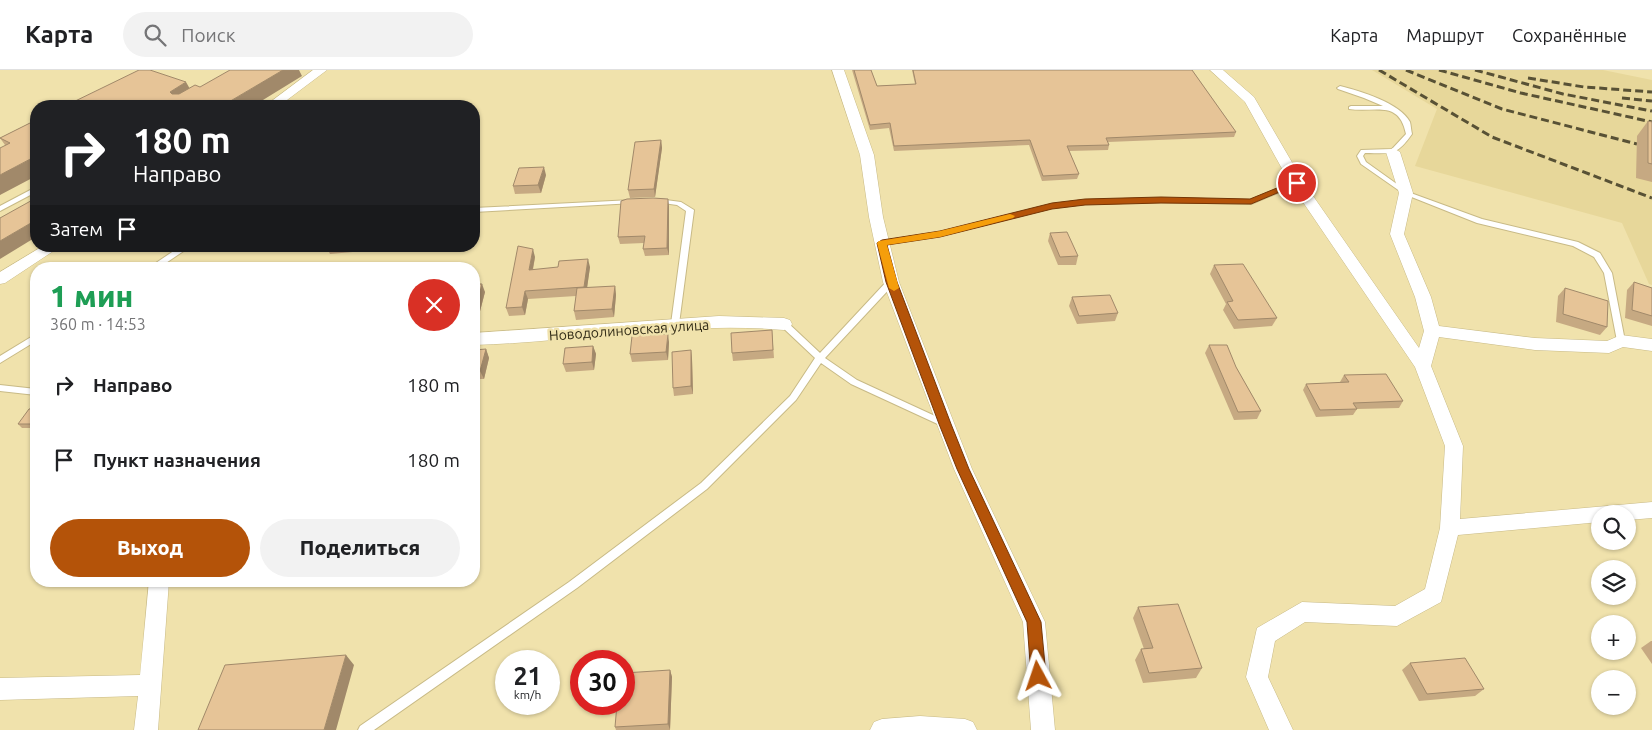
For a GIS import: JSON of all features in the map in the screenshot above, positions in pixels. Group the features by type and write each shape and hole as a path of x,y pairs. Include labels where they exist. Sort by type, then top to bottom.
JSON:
{"street":[{"path":"280,100 321,70"},
{"path":"838,70 868,155 876,217 892,282 963,469 1034,622 1043,730"},
{"path":"1216,70 1250,100 1297,183 1423,366 1454,446 1450,528 1434,595 1397,616 1302,612 1265,635 1257,677 1281,730"},
{"path":"1393,152 1406,193 1397,234 1423,296 1432,331 1423,366"},
{"path":"0,278 44,252"},
{"name":"Новодолиновская улица","path":"480,339 550,336 675,324 762,322 784,324"},
{"path":"1432,331 1534,344 1609,347 1622,341 1652,345"},
{"path":"1636,511 1652,510"},
{"path":"1450,528 1591,515"},
{"path":"146,730 158,587"},
{"path":"0,689 150,685"},
{"path":"882,730 920,727 965,730"}],"lane":[{"path":"1340,88 1358,93 1392,108 1407,122 1409,134 1400,148 1393,152 1363,151 1360,156 1363,163 1406,193 1480,221 1575,244 1597,255 1608,274 1622,341"},
{"path":"1351,108 1392,108"},
{"path":"882,243 940,234 1052,206 1085,202 1161,200 1251,202 1297,183"},
{"path":"0,209 30,192"},
{"path":"649,201 679,202 690,210 675,324"},
{"path":"480,210 639,202"},
{"path":"162,262 178,252"},
{"path":"364,730 573,585 704,486 793,398 820,358 892,282"},
{"path":"784,324 820,358 854,382 945,424"},
{"path":"0,360 30,341"},
{"path":"0,388 30,391"}],"shaded area":[{"path":"1372,70 1603,70 1652,80 1652,285 1649,284 1622,223 1415,166 1437,109"}],"building":[{"path":"139,70 150,70 186,82 170,92 172,94 179,94 195,85 200,87 230,70 283,70 232,100 77,100"},
{"path":"854,70 871,70 877,86 916,84 913,70 1192,70 1236,132 1106,138 1109,145 1067,146 1079,174 1043,176 1030,140 894,146 890,123 870,125"},
{"path":"1648,121 1652,122 1652,164 1648,163"},
{"path":"30,123 30,159 0,175 0,148 10,143 0,138"},
{"path":"661,140 654,189 628,190 635,142"},
{"path":"544,167 538,185 513,186 519,168"},
{"path":"653,198 668,199 667,248 643,249 645,236 618,237 621,201"},
{"path":"30,201 30,224 0,241 0,218"},
{"path":"1067,232 1078,256 1060,257 1050,233"},
{"path":"518,246 533,249 529,270 558,267 559,261 588,259 584,287 525,291 522,307 506,308"},
{"path":"1243,264 1277,318 1238,320 1227,302 1233,301 1214,265"},
{"path":"1634,282 1652,288 1652,316 1632,310"},
{"path":"615,286 612,309 574,311 577,288"},
{"path":"1565,288 1608,301 1607,327 1563,314"},
{"path":"1110,295 1118,313 1079,316 1072,297"},
{"path":"772,330 773,350 732,353 731,333"},
{"path":"668,334 666,352 630,354 632,336"},
{"path":"1209,345 1227,345 1236,367 1261,411 1238,412"},
{"path":"593,346 592,362 563,364 565,348"},
{"path":"486,349 480,371 480,350"},
{"path":"691,350 691,386 673,388 672,352"},
{"path":"1386,374 1403,401 1353,403 1357,409 1320,410 1306,384 1349,382 1344,375"},
{"path":"29,409 30,424 18,424"},
{"path":"1178,604 1202,668 1149,673 1141,649 1153,648 1138,607"},
{"path":"346,655 324,730 198,730 225,665"},
{"path":"1465,658 1484,689 1427,694 1410,663"},
{"path":"670,670 668,724 615,727 616,715 635,715 635,672"}],"railway":[{"path":"1379,70 1492,137 1652,198"},
{"path":"1406,70 1502,109 1637,144"},
{"path":"1439,70 1521,93 1652,122"},
{"path":"1475,70 1563,94 1652,111"},
{"path":"1528,78 1584,87 1652,92"},
{"path":"1622,98 1652,101"}],"slow traffic":[{"path":"894,288 882,243 940,234 1010,216"}],"route":[{"path":"1038,676 1034,622 963,469 892,282 882,243 940,234 1052,206 1085,202 1161,200 1251,202 1297,183"}]}
